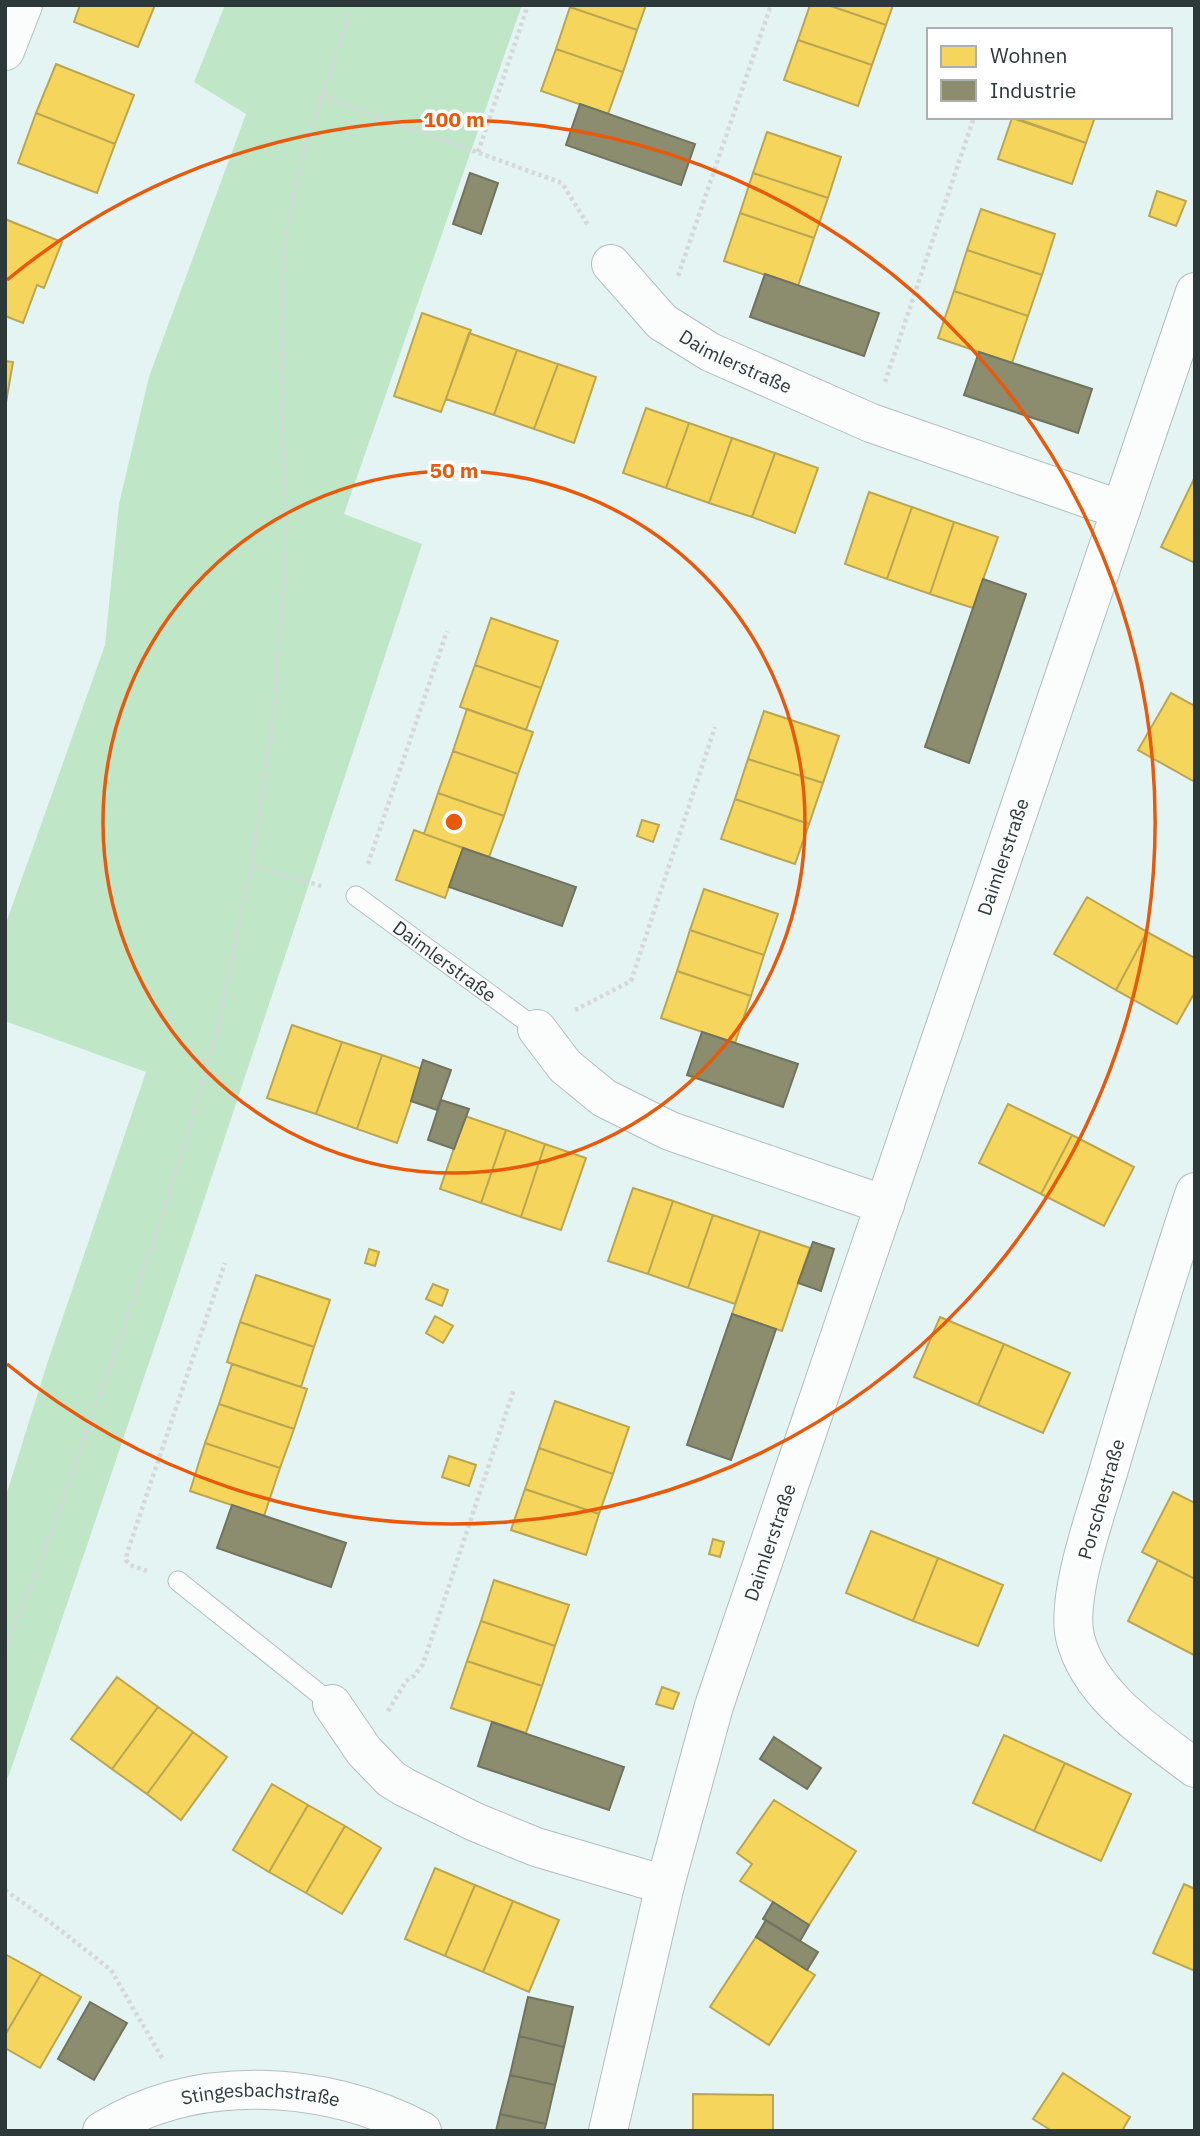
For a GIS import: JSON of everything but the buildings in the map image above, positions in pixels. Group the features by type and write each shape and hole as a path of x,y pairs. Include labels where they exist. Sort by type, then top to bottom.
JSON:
{"street":[{"path":"5,51 23,5"},
{"name":"Daimlerstraße","path":"611,264 662,322 710,352 871,423 1121,510"},
{"name":"Daimlerstraße","path":"608,2131 616,2087 665,1885 714,1706 1121,510 1180,382 1195,292"},
{"name":"Daimlerstraße","path":"537,1029 565,1066 615,1104 670,1131 885,1205"},
{"name":"Porschestraße","path":"1195,1192 1156,1307 1118,1437 1085,1553 1074,1607 1075,1636 1084,1660 1098,1683 1113,1702 1195,1768"},
{"path":"332,1704 364,1751 391,1779 475,1822 536,1847 665,1885"},
{"name":"Stingesbachstraße","path":"102,2131 145,2110 185,2098 219,2092 264,2089 311,2093 362,2106 404,2121 422,2131"}],"lane":[{"name":"Daimlerstraße","path":"356,897 537,1029"},
{"path":"178,1581 332,1704"}],"path":[{"path":"5,1651 55,1523 163,1214 219,1026 251,865 272,732 286,568 282,310 286,236 300,166 352,5"},
{"path":"478,152 528,5"},
{"path":"662,322 771,5"},
{"path":"321,96 562,183 584,220"},
{"path":"871,423 973,119"},
{"path":"251,865 356,897 447,631"},
{"path":"537,1029 631,982 715,727"},
{"path":"178,1581 130,1565 126,1560 127,1553 225,1263"},
{"path":"364,1751 406,1681 414,1676 423,1664 514,1389"},
{"path":"5,1890 111,1970 185,2098"}],"green space":[{"path":"225,5 522,5 344,514 422,544 189,1245 5,1781 5,1499 47,1364 146,1072 5,1021 5,926 105,645 119,504 149,377 246,114 194,82"}]}
